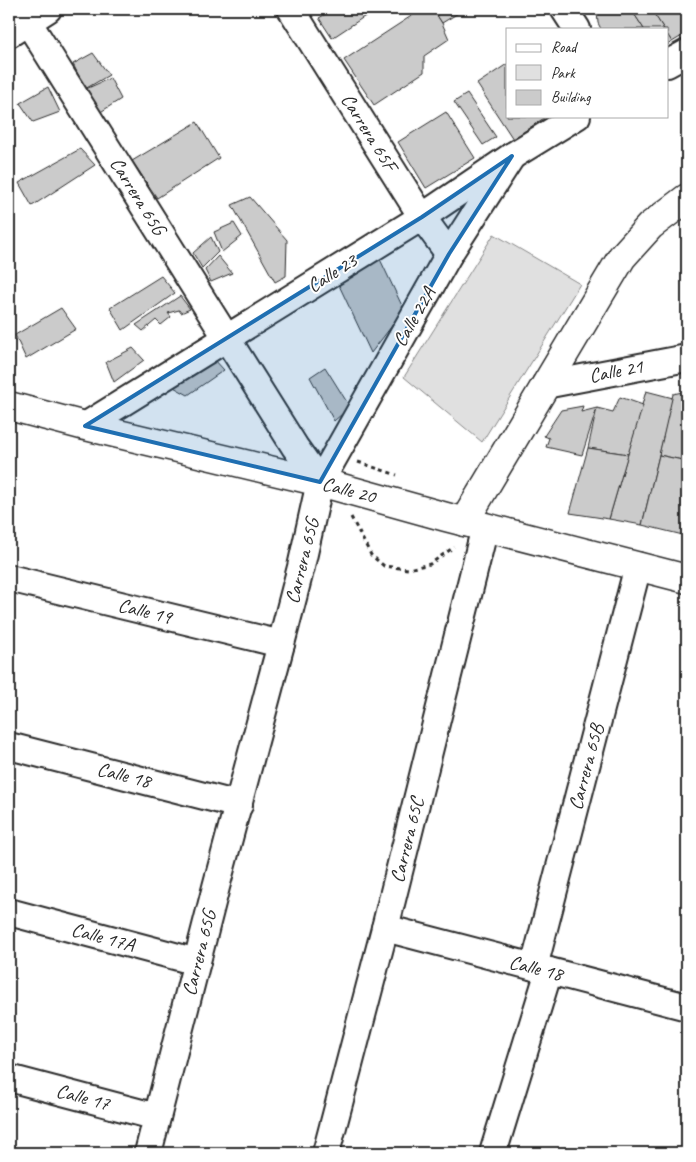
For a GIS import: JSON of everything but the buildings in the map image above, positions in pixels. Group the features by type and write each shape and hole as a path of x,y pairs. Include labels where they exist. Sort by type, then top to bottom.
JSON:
{"street":[{"name":"Carrera 65F","path":"291,9 422,217 450,254"},
{"path":"564,9 576,28"},
{"name":"Carrera 65G","path":"26,18 228,338 295,448 320,482 301,567 148,1153"},
{"path":"668,63 687,53"},
{"name":"Calle 23","path":"85,426 422,217 512,156 574,118"},
{"name":"Calle 22A","path":"320,482 450,254 512,156"},
{"path":"470,530 545,385 622,258 650,226 687,198"},
{"name":"Calle 21","path":"545,385 687,358"},
{"name":"Calle 20","path":"9,406 320,482 470,530 638,566 687,579"},
{"name":"Carrera 65C","path":"326,1153 385,928 470,530"},
{"name":"Carrera 65B","path":"493,1153 542,969 638,566"},
{"name":"Calle 19","path":"9,578 281,644"},
{"name":"Calle 18","path":"9,746 239,805"},
{"name":"Calle 17A","path":"9,912 197,962"},
{"name":"Calle 18","path":"385,928 687,1006"},
{"name":"Calle 17","path":"9,1078 157,1117"}],"path":[{"path":"350,513 371,555 384,566 408,569 430,564 470,530"}],"highlighted area":[{"path":"512,156 449,254 320,482 85,426 422,217"}],"green space":[{"path":"494,234 580,284 482,442 404,377"}]}
